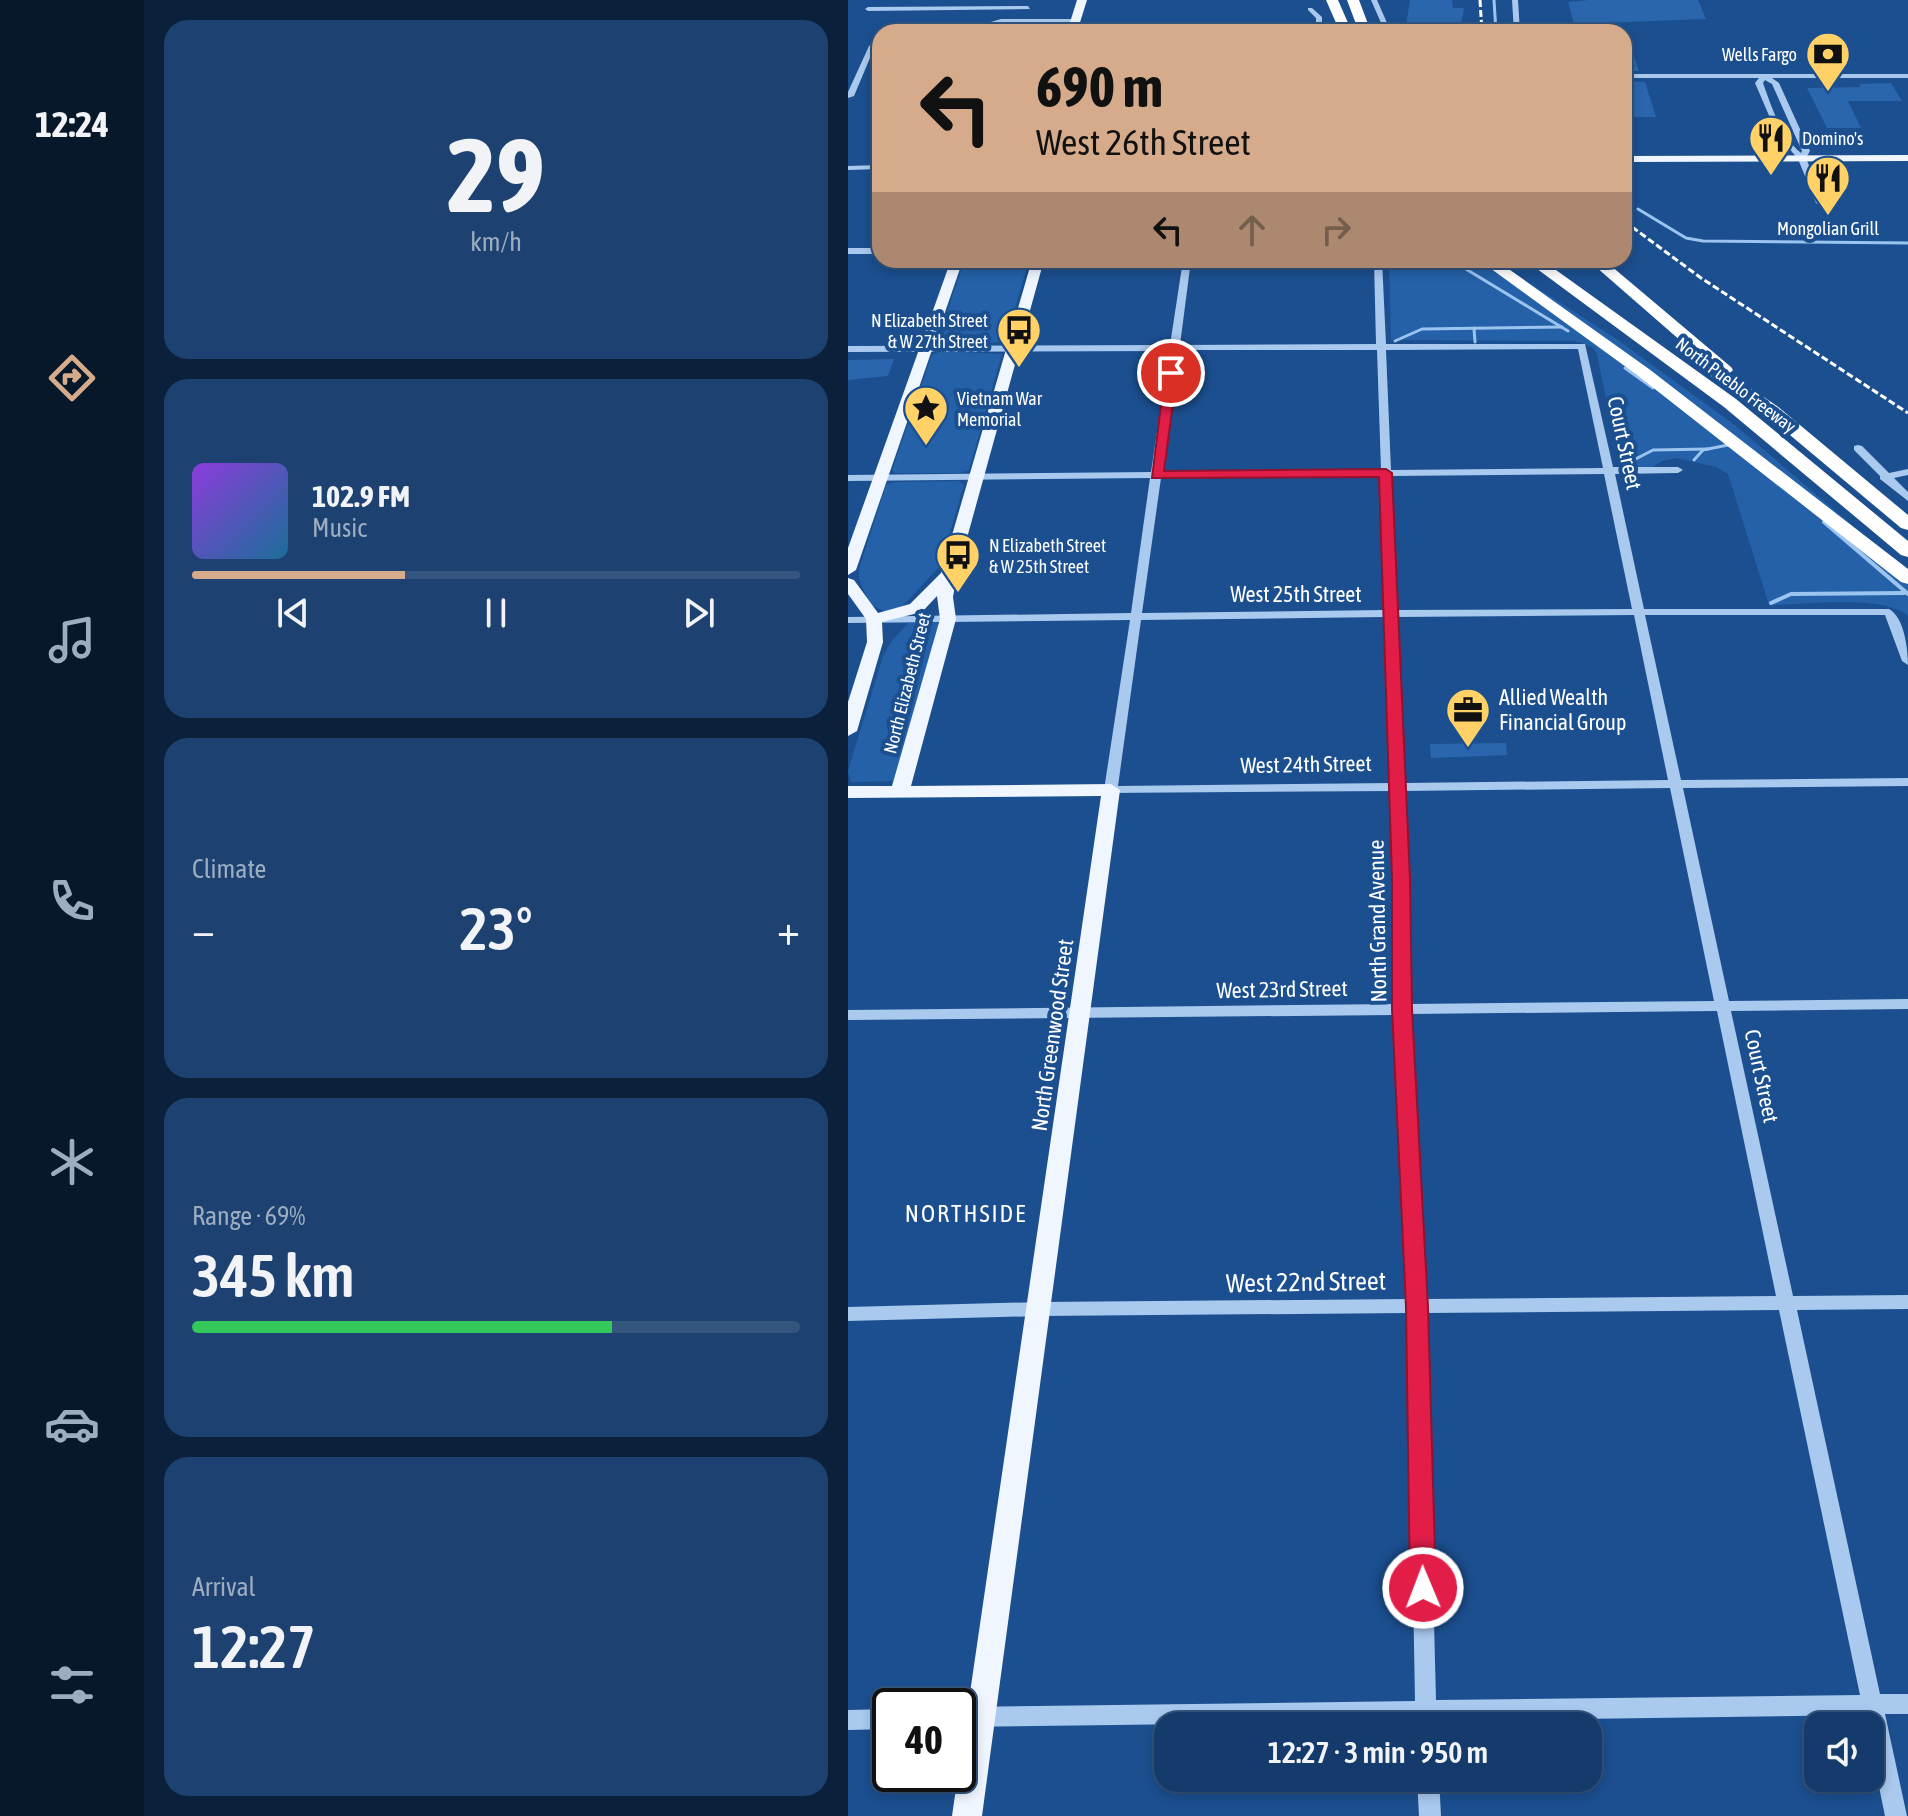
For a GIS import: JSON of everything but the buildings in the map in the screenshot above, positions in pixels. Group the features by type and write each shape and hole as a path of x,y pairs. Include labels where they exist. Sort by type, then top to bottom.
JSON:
{"highway":[{"path":"1353,0 1362,24"},
{"path":"1335,5 1343,24"},
{"path":"1497,268 1643,372 1908,578"},
{"path":"1521,268 1636,336"},
{"name":"North Pueblo Freeway","path":"1543,268 1730,403 1908,551"},
{"name":"North Pueblo Freeway","path":"1566,268 1771,410 1908,524"},
{"path":"1604,268 1771,410"}],"main road":[{"path":"1074,24 1082,0"},
{"path":"1804,162 1908,158"},
{"path":"1632,162 1908,164"},
{"path":"848,570 954,268"},
{"name":"North Elizabeth Street","path":"900,792 948,619 945,597 949,574 1036,268"},
{"path":"848,583 874,619 916,608 949,574"},
{"name":"North Elizabeth Street","path":"848,731 875,642 874,619"},
{"name":"West 24th Street","path":"848,792 1111,790"},
{"name":"North Greenwood Street","path":"975,1688 1040,1309 1111,790"},
{"name":"North Greenwood Street","path":"967,1816 968,1792"}],"street":[{"path":"1374,0 1384,24"},
{"path":"1515,0 1516,24"},
{"path":"868,9 1029,4 1029,14 1076,18"},
{"path":"1310,9 1319,17 1319,24"},
{"path":"991,24 1076,18"},
{"path":"850,96 872,46"},
{"path":"865,61 872,60"},
{"path":"1632,76 1908,76"},
{"path":"1764,76 1759,83 1765,99 1792,151 1804,162 1820,203"},
{"path":"1764,76 1775,83 1806,151 1804,162"},
{"path":"1765,99 1779,111 1788,112"},
{"path":"1773,115 1782,117 1789,130 1800,137"},
{"path":"848,180 851,168 872,167"},
{"path":"848,251 872,251"},
{"name":"North Greenwood Street","path":"1111,790 1186,268"},
{"name":"North Grand Avenue","path":"1378,268 1402,1009 1417,1307 1426,1712"},
{"path":"848,349 1381,346"},
{"name":"Court Street","path":"1381,346 1582,346 1896,1816"},
{"path":"1858,448 1908,498"},
{"path":"848,478 1678,470"},
{"path":"1884,477 1908,472"},
{"name":"West 25th Street","path":"848,620 1889,612 1908,661"},
{"name":"West 24th Street","path":"1111,790 1908,782"},
{"name":"West 23rd Street","path":"848,1015 1908,1004"},
{"name":"West 22nd Street","path":"848,1314 1040,1309 1908,1302"},
{"path":"1602,1713 1908,1704"},
{"path":"976,1717 1154,1718"},
{"path":"848,1720 872,1719"},
{"path":"1429,1792 1430,1816"}],"shaded area":[{"path":"962,268 1027,268 1005,342 943,344 937,340"},
{"path":"1389,268 1506,268 1618,340 1736,426 1908,573 1908,616 1896,609 1862,603 1769,605 1728,474 1716,467 1677,458 1662,461 1651,468 1620,467 1597,354 1592,347 1575,341 1391,340"},
{"path":"941,351 1002,354 969,470 960,473 895,473 892,470 932,355"},
{"path":"959,481 964,485 940,566 900,609 885,612 869,603 859,579 859,569 886,485 894,482"},
{"path":"908,623 939,623 895,781 851,782 848,771 883,656"}],"waterway":[{"path":"1494,0 1496,24"},
{"path":"1638,209 1686,238 1703,241 1908,243"},
{"path":"1464,268 1561,327"},
{"path":"1474,328 1561,327"},
{"path":"1561,327 1568,331"},
{"path":"1395,341 1422,329 1474,328"},
{"path":"1474,328 1475,342"},
{"path":"1625,368 1653,388"},
{"path":"1708,449 1728,445"},
{"path":"1624,465 1653,450 1708,449"},
{"path":"1694,460 1708,449"},
{"path":"1824,522 1908,594"},
{"path":"1771,603 1791,594 1904,593"}],"railway":[{"path":"1480,0 1482,24"},
{"path":"1632,227 1701,278 1908,413"}],"place":[{"name":"Wells Fargo","path":"1828,93"},
{"name":"Domino's","path":"1771,177"},
{"name":"Mongolian Grill","path":"1828,217"},
{"name":"N Elizabeth Street & W 27th Street","path":"1019,369"},
{"name":"Vietnam War Memorial","path":"926,447"},
{"name":"N Elizabeth Street & W 25th Street","path":"958,594"},
{"name":"Allied Wealth Financial Group","path":"1468,749"}],"district":[{"name":"NORTHSIDE","path":"966,1213"}],"route":[{"path":"1171,373 1157,476 1386,473 1401,879 1402,1009 1417,1307 1423,1588"}]}
